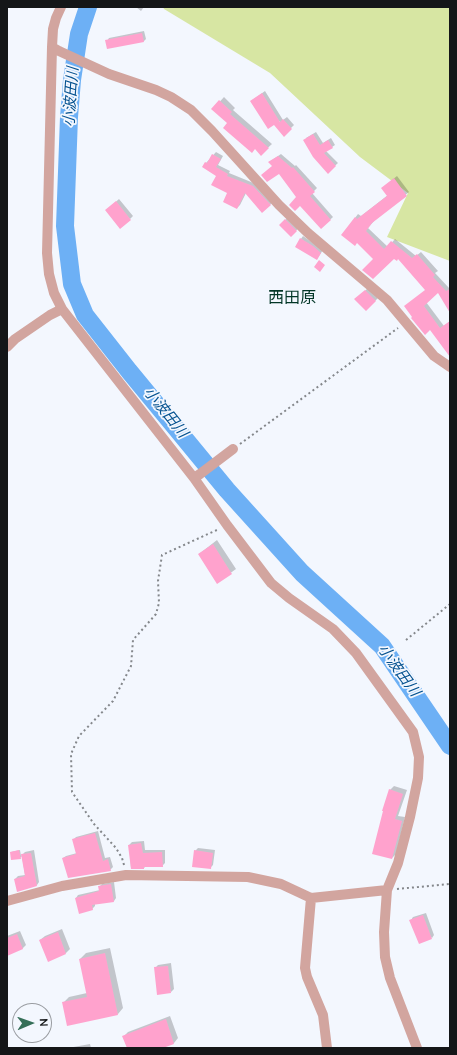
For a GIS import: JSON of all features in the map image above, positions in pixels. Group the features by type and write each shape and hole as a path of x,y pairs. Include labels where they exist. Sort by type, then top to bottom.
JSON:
{"street":[{"path":"61,7 55,23 56,49 47,253 50,279 54,293 62,309 197,476 227,525 271,582 289,598 333,629 356,653 412,732 420,757 418,778 398,863 386,890 384,932 385,957 390,978 418,1048"},
{"path":"56,49 125,80 156,90 171,97 191,110 279,205 308,233 387,300 434,356 450,367"},
{"path":"7,347 11,339 62,309"},
{"path":"197,476 233,449"},
{"path":"7,901 62,886 126,875 248,877 281,884 311,898 386,890"},
{"path":"311,898 305,968 307,977 323,1015 327,1048"}],"path":[{"path":"233,449 406,322"},
{"path":"126,875 122,858 116,848 94,824 72,792 71,754 79,736 114,701 131,666 133,640 156,614 159,603 158,581 162,555 227,525"},
{"path":"406,640 450,604"},
{"path":"386,890 450,884"}],"green space":[{"path":"163,7 450,7 450,261 387,237 408,193 360,157 270,73"}],"building":[{"path":"142,33 144,42 107,49 105,40"},
{"path":"262,93 280,122 283,119 292,129 284,137 274,125 268,129 250,101"},
{"path":"219,100 232,112 230,114 269,148 261,156 255,149 252,153 223,128 227,123 211,109"},
{"path":"313,134 320,145 328,140 333,148 324,153 336,166 328,174 313,157 303,140"},
{"path":"212,154 221,159 216,167 228,174 227,176 253,186 271,205 262,213 245,193 237,209 223,202 227,193 211,185 216,176 202,167 205,162 207,163"},
{"path":"278,156 292,168 293,167 315,192 310,196 331,220 321,229 300,206 295,211 289,205 296,197 279,174 267,182 261,175 272,166 268,162"},
{"path":"394,178 407,196 372,223 366,231 384,249 391,241 412,258 417,254 435,275 433,277 446,291 450,289 450,313 438,293 424,306 440,328 450,321 450,357 430,330 425,335 411,318 412,317 404,306 425,290 398,259 397,261 394,259 373,279 362,270 373,259 357,243 355,246 341,235 355,217 357,219 387,196 381,188"},
{"path":"116,201 131,220 120,229 105,210"},
{"path":"285,219 297,231 291,237 279,225"},
{"path":"300,238 321,253 317,260 295,247"},
{"path":"319,260 325,265 320,272 314,267"},
{"path":"365,290 376,301 366,311 354,299"},
{"path":"213,544 232,574 217,584 198,554"},
{"path":"389,789 403,794 395,819 402,821 392,859 372,854 382,811"},
{"path":"95,833 103,861 108,859 111,871 68,878 62,858 76,854 72,839"},
{"path":"141,843 143,853 162,852 163,867 131,869 128,845"},
{"path":"19,850 21,859 11,860 10,852"},
{"path":"194,850 213,853 211,869 192,867"},
{"path":"31,853 37,886 17,892 14,879 25,876 21,854"},
{"path":"111,884 114,902 92,905 93,910 79,914 75,898 99,891 98,886"},
{"path":"423,915 432,939 419,944 409,920"},
{"path":"58,932 66,954 48,962 39,940"},
{"path":"17,934 23,949 7,956 7,938"},
{"path":"105,953 118,1015 67,1026 62,1002 87,997 79,959"},
{"path":"168,966 171,993 157,995 154,967"},
{"path":"166,1019 174,1044 163,1048 127,1048 122,1036"}],"waterway":[{"name":"小波田川","path":"88,7 79,34 72,80 69,117 65,226 72,284 85,315 227,490 302,573 382,646 450,746"}],"district":[{"name":"西田原","path":"292,299"}]}
